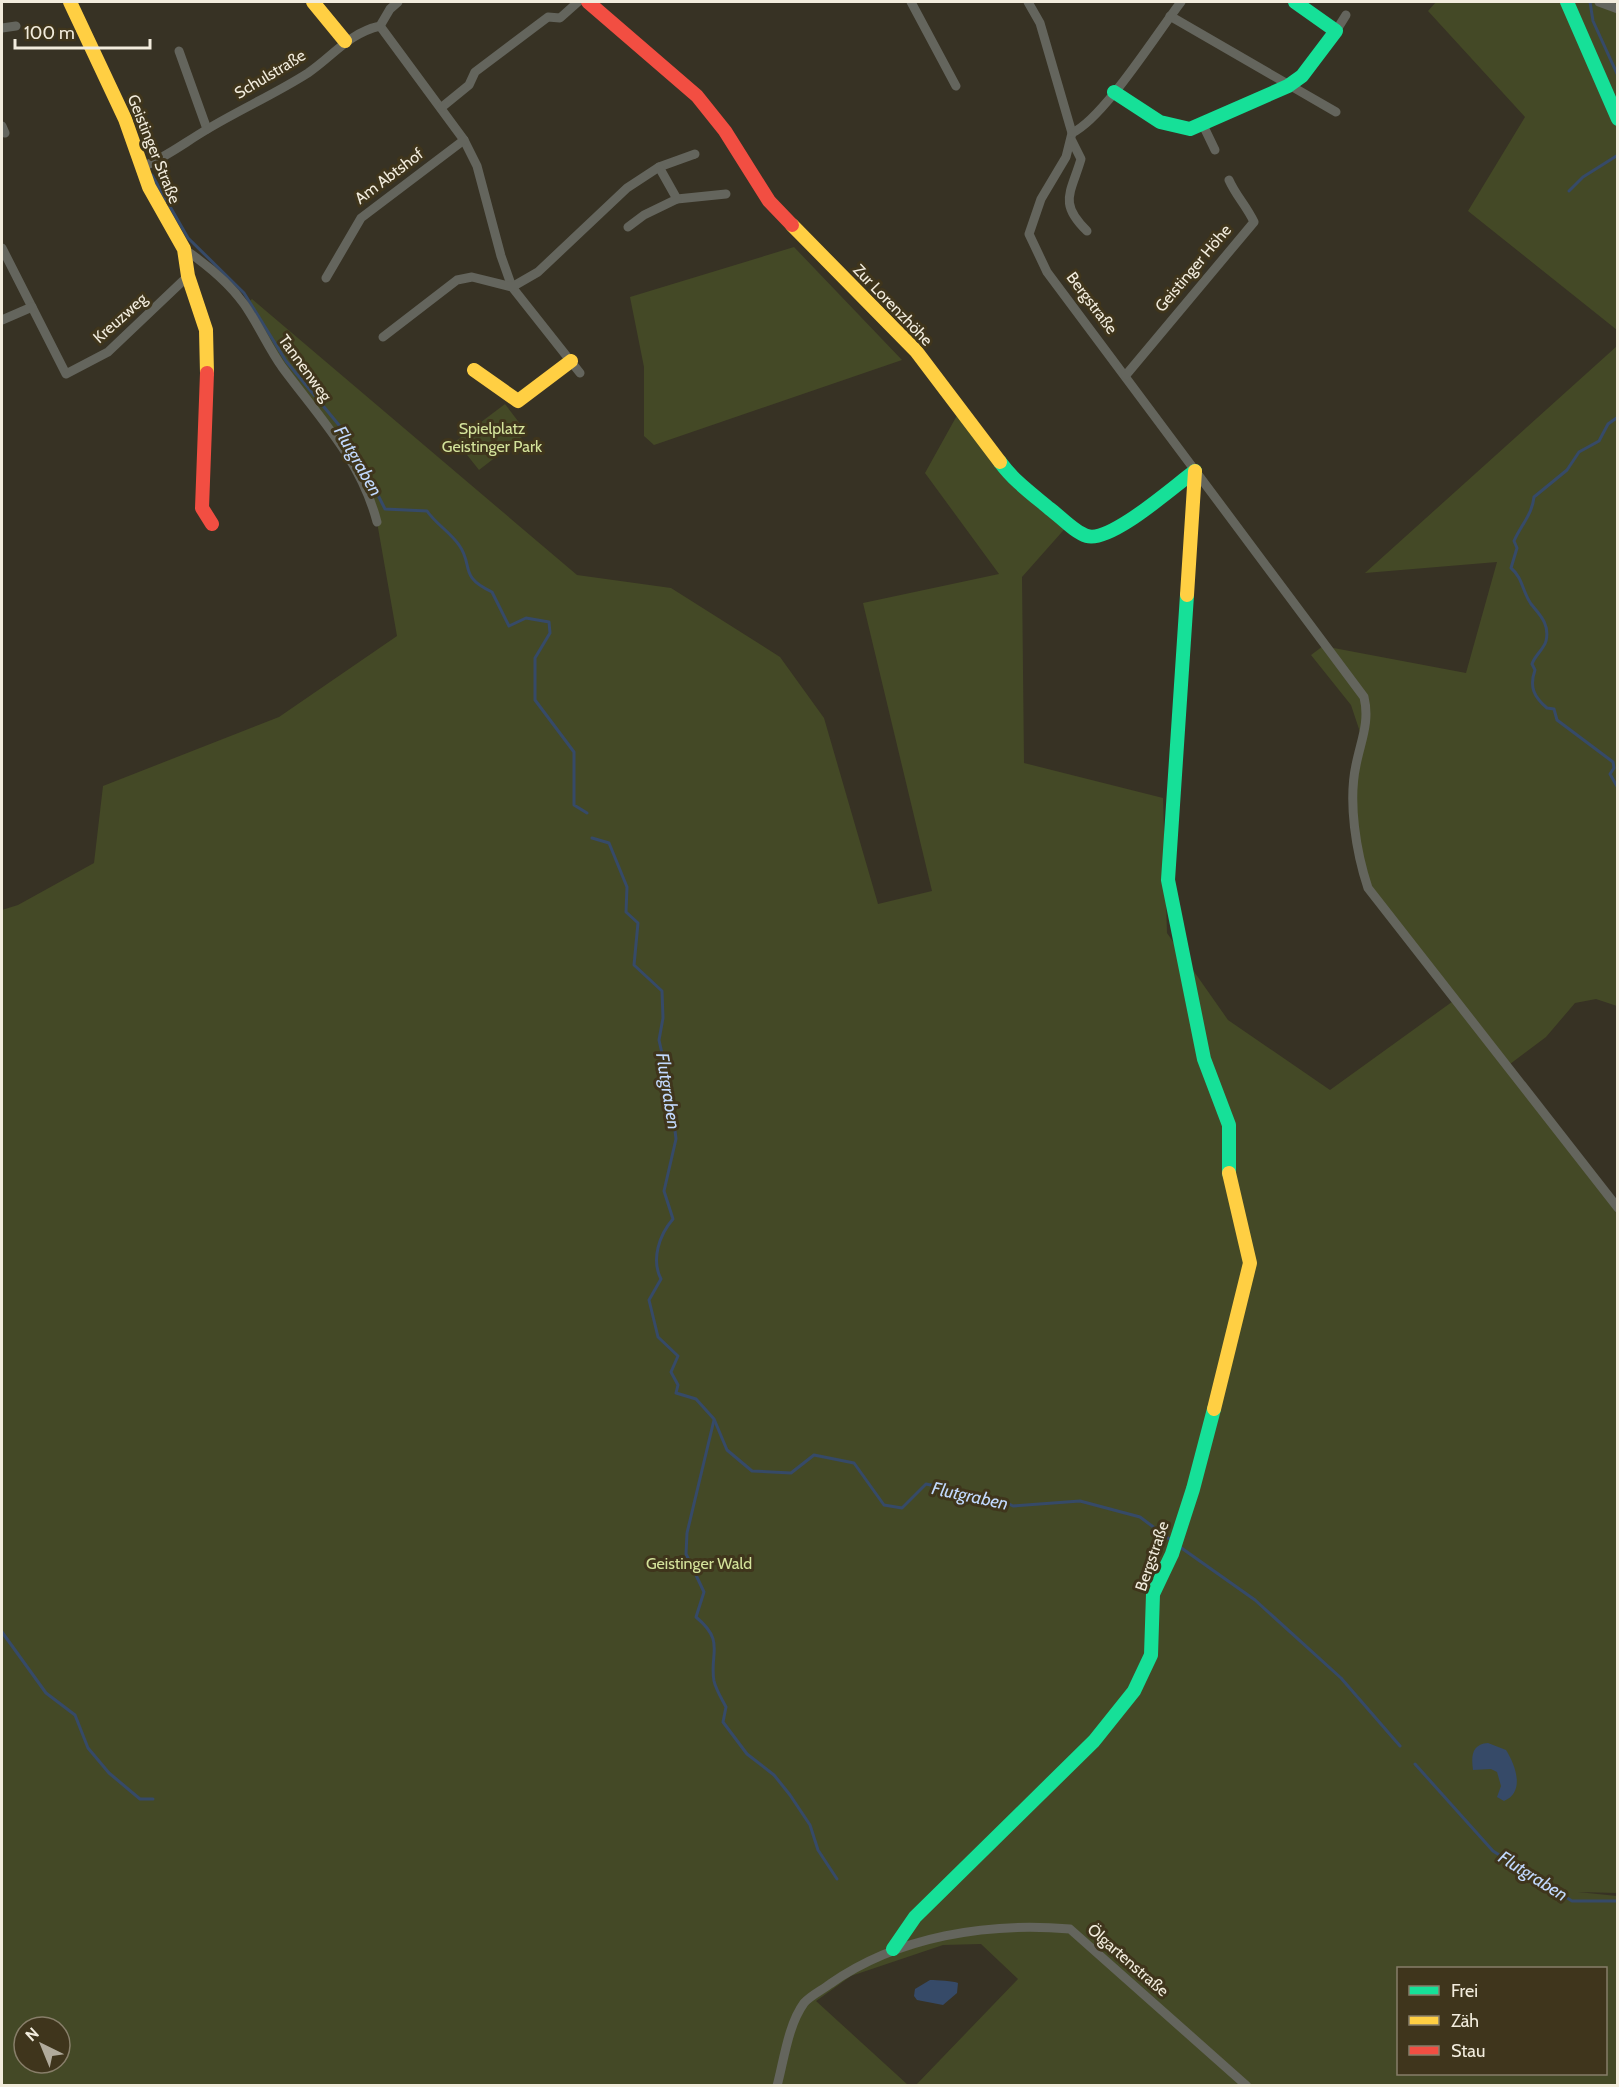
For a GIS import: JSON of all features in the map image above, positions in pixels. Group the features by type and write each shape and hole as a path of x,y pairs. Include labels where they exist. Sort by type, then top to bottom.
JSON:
{"street":[{"name":"Geistinger Straße","path":"70,2 125,119 142,167 163,215 184,249 188,276 206,330 202,508 212,524"},
{"path":"314,2 345,41"},
{"path":"398,2 390,9 380,26 442,107 464,140 477,166 501,256 512,287 580,373"},
{"path":"442,107 469,85 476,72 548,17 560,18 578,2"},
{"name":"Zur Lorenzhöhe","path":"588,2 697,96 725,131 769,201 916,351 1012,478 1072,526 1086,536 1098,537 1115,530 1195,471"},
{"path":"911,2 956,86"},
{"path":"1028,2 1040,23 1072,137 1079,152 1080,159 1068,201 1069,211 1087,231"},
{"path":"1072,137 1114,93 1181,2"},
{"path":"1295,2 1336,31"},
{"path":"1567,2 1617,119"},
{"path":"1599,2 1617,9"},
{"path":"1114,93 1129,104 1177,129 1203,125 1288,86 1302,76 1346,15"},
{"path":"1170,16 1336,112"},
{"path":"2,28 16,26"},
{"name":"Schulstraße","path":"142,167 159,160 207,129 310,72 345,41 363,30 380,26"},
{"path":"179,51 207,129"},
{"path":"1203,125 1215,150"},
{"name":"Bergstraße","path":"1072,137 1066,157 1041,200 1029,234 1047,272 1364,697 1368,723 1356,766 1354,829 1357,857 1368,888 1617,1208"},
{"name":"Am Abtshof","path":"326,278 361,218 464,140"},
{"path":"383,337 457,280 472,277 512,287 538,272 627,188 659,167 695,154"},
{"path":"659,167 677,199"},
{"name":"Geistinger Höhe","path":"1126,375 1254,222 1245,201 1236,196 1229,180"},
{"path":"628,227 644,215 677,199 726,194"},
{"path":"2,248 32,308 2,320"},
{"name":"Tannenweg","path":"184,249 202,261 244,303 282,366 346,451 371,500 377,522"},
{"name":"Kreuzweg","path":"32,308 66,374 108,352 188,276"},
{"path":"388,319 395,327"},
{"path":"474,370 518,401 571,361"},
{"name":"Bergstraße","path":"893,1949 915,1917 1094,1741 1134,1691 1151,1655 1153,1594 1172,1554 1196,1478 1250,1263 1227,1165 1229,1125 1204,1059 1168,880 1195,471"},
{"name":"Ölgartenstraße","path":"777,2085 794,2025 805,2002 850,1970 893,1949 950,1934 1044,1926 1070,1929 1246,2085"}],"green space":[{"path":"1436,2 1617,2 1617,330 1468,211 1525,117 1428,11"},
{"path":"794,247 902,360 654,445 644,436 644,367 630,297"},
{"name":"Geistinger Wald","path":"252,299 577,575 671,588 780,657 824,718 878,904 932,891 863,603 999,574 925,473 960,410 1012,478 1069,524 1022,577 1024,763 1163,798 1167,933 1228,1020 1330,1090 1456,999 1386,914 1356,857 1355,782 1363,741 1351,705 1311,655 1323,646 1466,673 1497,562 1365,573 1617,346 1617,1006 1596,999 1575,1003 1546,1037 1510,1064 1617,1209 1617,1893 1578,1892 1617,1896 1617,2085 916,2085 1018,1979 981,1944 943,1945 851,1976 816,2001 908,2085 2,2085 2,910 18,905 94,863 103,786 279,717 397,636 377,522 346,451 282,366 245,305"},
{"name":"Spielplatz Geistinger Park","path":"505,404 527,433 479,470 456,441"}],"water":[{"path":"1488,1743 1506,1750 1517,1777 1515,1791 1504,1801 1497,1797 1501,1786 1497,1772 1491,1769 1473,1770 1472,1760 1476,1748"},
{"path":"930,1980 958,1983 957,1993 943,2005 917,2000 914,1996 915,1989"}],"waterway":[{"path":"1590,2 1593,21 1618,76"},
{"path":"1569,191 1583,177 1618,155"},
{"name":"Flutgraben","path":"152,175 188,238 244,293 286,361 348,436 385,509 427,511 459,545 471,576 481,586 492,592 509,626 526,618 549,622 550,633 535,658 535,700 574,752 574,805 587,813"},
{"path":"1618,417 1608,424 1599,441 1579,452 1567,470 1534,497 1529,515 1514,541 1517,548 1511,568 1518,576 1528,599 1543,620 1547,630 1545,644 1532,664 1535,670 1533,687 1536,696 1547,708 1554,709 1557,720 1613,762 1614,768 1610,774 1618,788"},
{"name":"Flutgraben","path":"592,838 609,843 627,887 626,912 638,923 634,965 662,991 663,1018 659,1040 670,1089 676,1139 664,1191 673,1219 660,1240 657,1264 661,1279 649,1300 658,1337 678,1356 671,1372 678,1385 676,1393 696,1399 714,1419 727,1450 752,1471 791,1473 814,1455 854,1463 884,1505 902,1508 926,1484 1001,1500 1013,1506 1080,1501 1140,1517 1172,1541"},
{"path":"714,1420 687,1533 686,1554 704,1592 696,1617 714,1641 714,1681 726,1707 723,1722 747,1754 774,1775 790,1795 810,1825 818,1850 837,1879"},
{"name":"Flutgraben","path":"1180,1547 1255,1600 1341,1678 1400,1746"},
{"path":"2,1632 46,1693 75,1715 88,1748 109,1773 140,1799 153,1799"},
{"name":"Flutgraben","path":"1415,1764 1493,1851 1572,1901 1618,1901"}],"traffic: fast":[{"path":"1114,92 1160,122 1190,129 1288,86 1302,76 1336,31 1295,2"},
{"path":"1567,2 1618,119"},
{"path":"1000,462 1030,493 1072,528 1087,536 1098,536 1126,522 1195,471"},
{"path":"1187,595 1168,880 1204,1059 1229,1125 1229,1173"},
{"path":"893,1949 915,1917 1094,1741 1134,1691 1151,1655 1153,1594 1172,1554 1193,1489 1214,1409"}],"traffic: slow":[{"path":"70,2 125,119 149,187 184,249 188,276 206,330 207,373"},
{"path":"313,2 345,41"},
{"path":"792,225 916,351 1000,462"},
{"path":"474,370 518,401 571,361"},
{"path":"1187,595 1195,471"},
{"path":"1214,1409 1250,1263 1229,1173"}],"traffic: jam":[{"path":"588,2 697,96 725,131 769,201 792,225"},
{"path":"207,373 202,508 212,524"}]}
